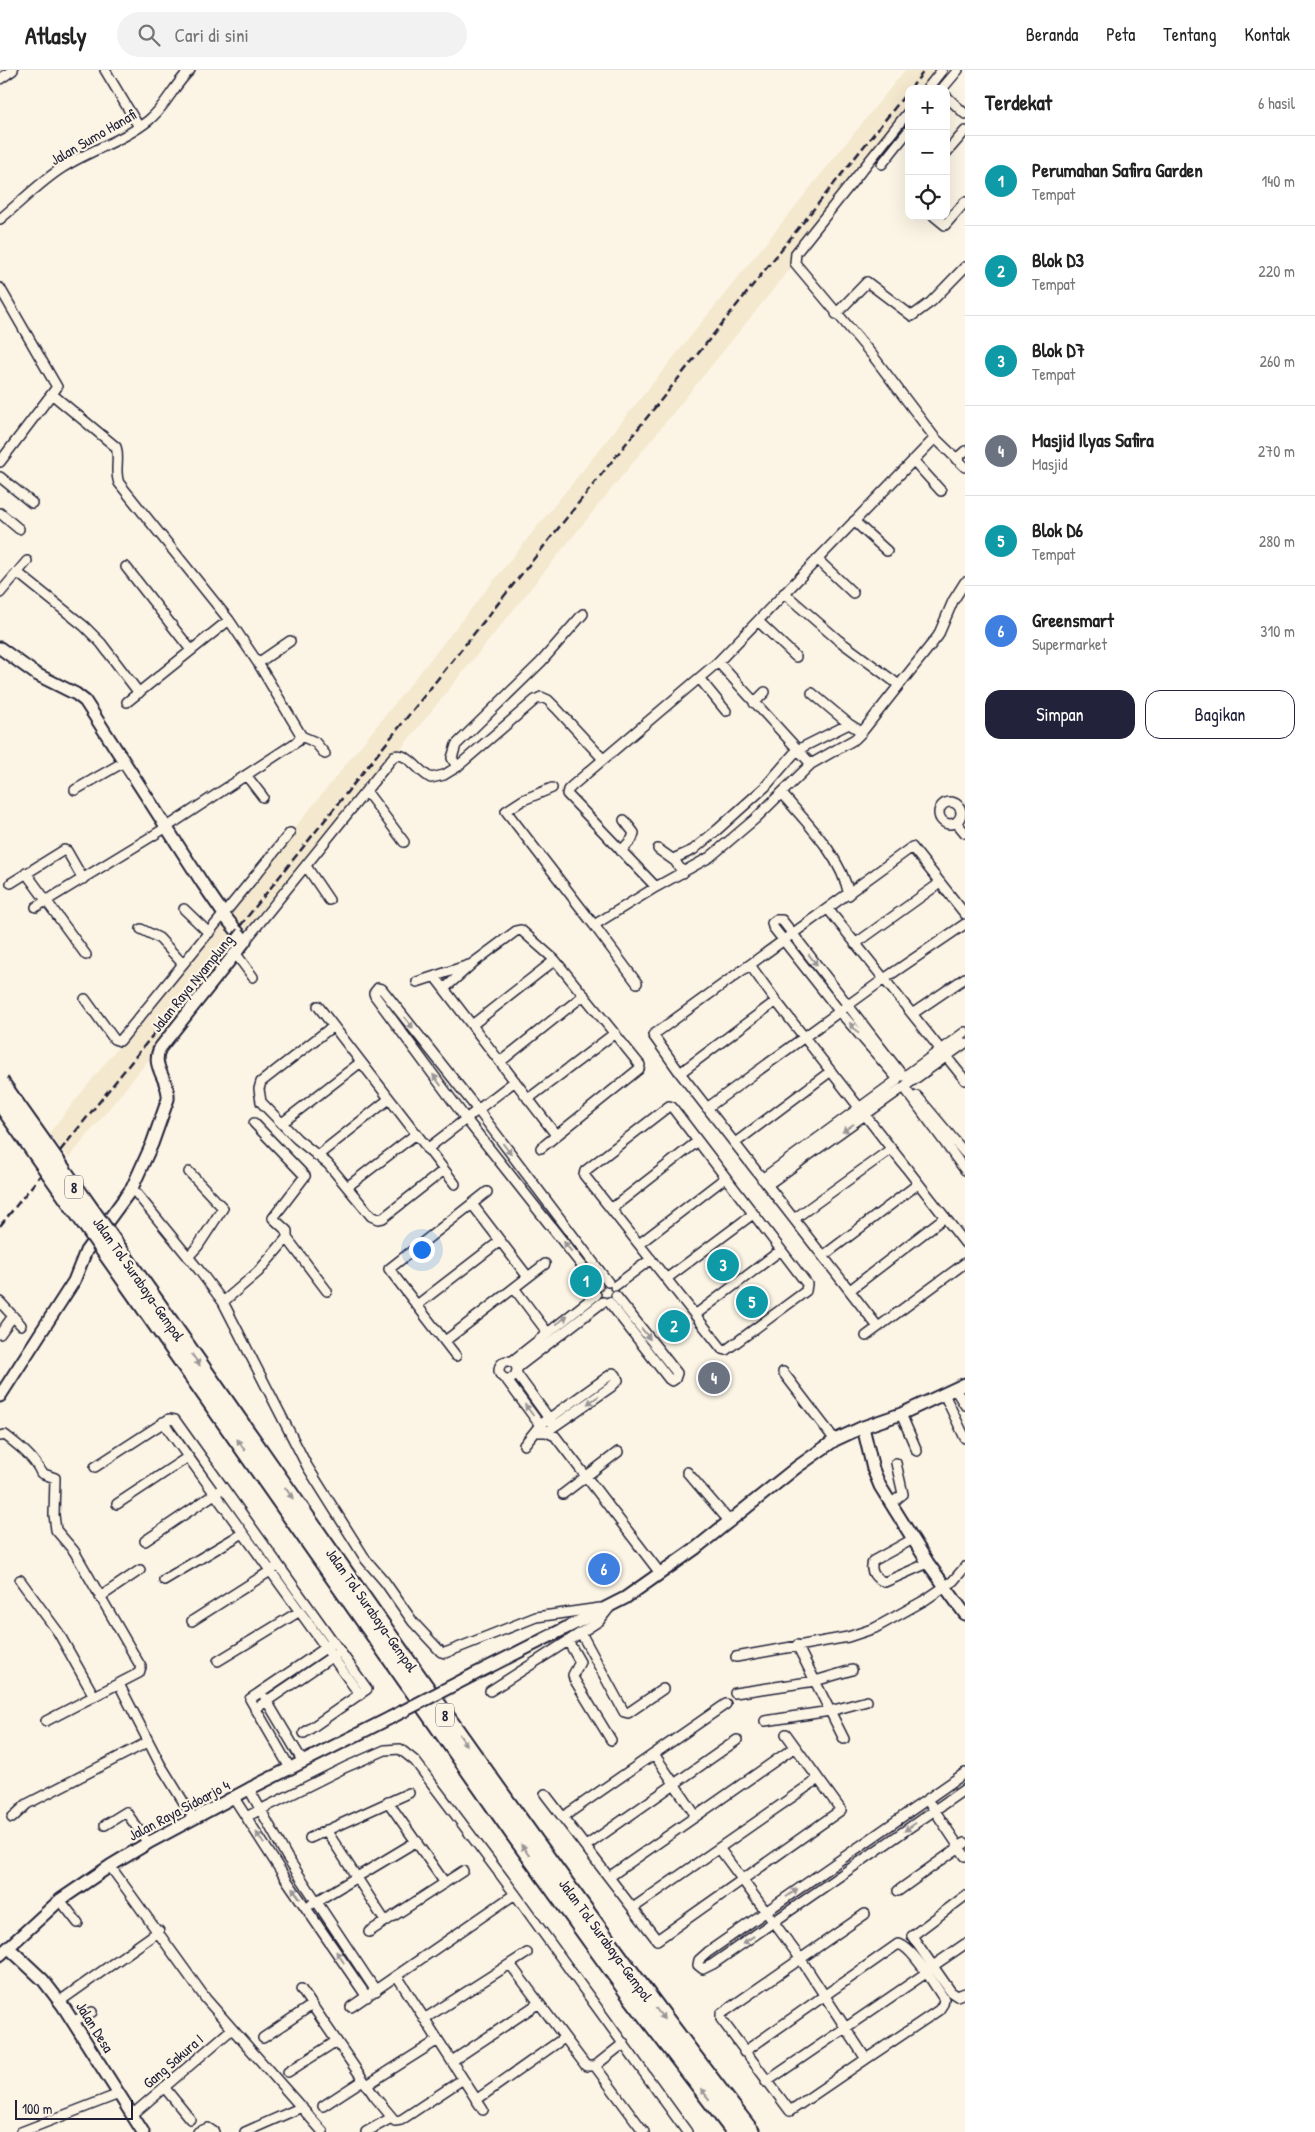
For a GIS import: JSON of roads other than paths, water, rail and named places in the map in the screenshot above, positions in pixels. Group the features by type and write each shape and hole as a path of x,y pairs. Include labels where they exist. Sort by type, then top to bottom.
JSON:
{"highway":[{"name":"Jalan Tol Surabaya–Gempol","path":"0,1082 143,1294 514,1834 628,1992 735,2132"},
{"name":"Jalan Tol Surabaya–Gempol","path":"0,1102 143,1294 553,1869 751,2132"}],"street":[{"path":"0,79 13,70"},
{"path":"105,70 139,127"},
{"name":"Jalan Sumo Hanafi","path":"0,219 62,168 139,127 161,108 190,70"},
{"path":"929,85 942,70"},
{"path":"945,85 958,70"},
{"path":"950,100 965,114"},
{"path":"905,116 796,253 796,267 873,356 935,438 965,467"},
{"path":"950,148 965,131"},
{"path":"882,164 905,135"},
{"path":"950,219 965,202"},
{"path":"939,220 945,225 949,220"},
{"path":"836,314 867,282 910,316 914,315 931,302 965,267"},
{"path":"0,288 57,385 57,390 0,462"},
{"path":"53,395 116,447 118,452 117,478 119,483 229,620 258,663 301,736 315,742 325,754"},
{"path":"656,887 627,845 569,797 570,788 718,662 935,438"},
{"path":"956,459 965,451"},
{"path":"913,460 941,492"},
{"path":"0,477 32,503"},
{"path":"0,512 19,529"},
{"path":"854,521 887,551"},
{"path":"817,559 853,593"},
{"path":"0,593 27,561"},
{"path":"126,568 191,650"},
{"path":"18,573 84,626 101,643 139,693"},
{"path":"677,865 704,850 748,812 776,775 803,757 855,728 893,680 938,636 953,601 965,582"},
{"path":"784,593 837,639 893,680"},
{"path":"583,614 541,662 456,745 452,758 457,767 535,700 541,697 548,700 603,759"},
{"path":"126,702 229,620"},
{"path":"758,621 796,657"},
{"path":"258,663 290,641"},
{"path":"0,648 36,674 83,699 224,915 245,941"},
{"path":"718,662 803,757"},
{"path":"699,678 726,711"},
{"path":"754,703 765,692"},
{"path":"812,693 855,728"},
{"path":"594,925 656,887 686,854 704,850 748,812 782,794 803,757 855,739 855,728"},
{"path":"36,908 166,827 298,740 301,736"},
{"name":"Jalan Raya Nyamplung","path":"0,1396 74,1281 86,1251 132,1188 152,1144 168,1099 168,1092 156,1061 158,1051 390,760 397,755 405,756 421,772 435,777 457,767"},
{"path":"75,790 124,762"},
{"path":"246,775 263,797"},
{"path":"552,788 523,800 508,815 637,983"},
{"path":"366,791 404,842"},
{"path":"782,794 814,833 836,864 843,875 849,895"},
{"path":"624,820 634,833 627,845"},
{"path":"956,822 965,833"},
{"path":"84,1000 114,1039 119,1041 290,833"},
{"path":"878,1326 680,1073 654,1038 654,1034 849,895 912,847 965,914"},
{"path":"658,849 677,865"},
{"path":"11,883 64,850 67,851 83,880"},
{"path":"306,866 330,900"},
{"path":"26,873 86,955"},
{"path":"855,944 940,883"},
{"path":"184,909 209,933"},
{"path":"828,909 965,1080"},
{"path":"956,1158 964,1152 902,1082 840,1012 772,926 776,920 781,919 848,1006 902,1082 956,1158 965,1170"},
{"path":"708,1108 884,979 965,924"},
{"path":"141,929 160,938 183,964"},
{"path":"444,989 473,963 519,930 555,960 615,1033 640,1067 541,1148"},
{"path":"236,954 253,977"},
{"path":"472,1025 555,960"},
{"path":"417,982 473,963"},
{"path":"750,965 965,1243"},
{"path":"435,977 556,1134"},
{"path":"912,1014 965,978"},
{"path":"382,989 478,1110 676,1373 675,1379 669,1379 601,1296 466,1119 375,996 375,990 382,989"},
{"path":"500,1062 584,995"},
{"path":"680,1073 776,1001"},
{"path":"318,1006 455,1184"},
{"path":"333,1026 261,1082 259,1089 260,1100 317,1156 328,1164 372,1216 380,1219 444,1170"},
{"path":"765,1182 943,1053 965,1032"},
{"path":"528,1099 615,1033"},
{"path":"943,1053 965,1042"},
{"path":"282,1122 361,1062"},
{"path":"735,1143 831,1071"},
{"path":"427,1149 515,1081"},
{"path":"317,1156 389,1098"},
{"path":"667,1106 672,1107 698,1141 806,1282 806,1291 726,1350 722,1349 584,1175 585,1170 667,1106"},
{"path":"254,1122 305,1176 273,1217 287,1231 287,1238 327,1291"},
{"path":"347,1186 416,1134"},
{"path":"611,1209 698,1141"},
{"path":"794,1219 891,1149"},
{"path":"189,1172 223,1208 189,1258"},
{"path":"639,1244 725,1178"},
{"path":"823,1256 918,1184"},
{"path":"132,1188 223,1302 307,1466 366,1560 385,1582 413,1622 441,1652 445,1653 536,1617 610,1607"},
{"path":"456,1356 389,1269 487,1192"},
{"path":"472,1204 528,1277"},
{"path":"666,1279 753,1214"},
{"path":"850,1290 945,1217"},
{"path":"223,1302 258,1272 287,1238"},
{"path":"417,1305 500,1241"},
{"path":"696,1315 781,1250"},
{"path":"506,1379 514,1377 515,1368 547,1332 613,1288 651,1259"},
{"path":"445,1341 545,1264"},
{"path":"866,1336 965,1264"},
{"path":"515,1368 601,1296 602,1282 613,1288"},
{"path":"514,1288 547,1332"},
{"path":"0,1302 21,1325"},
{"path":"0,1334 13,1316"},
{"path":"556,1436 541,1430 506,1379 500,1374 500,1366 507,1361 515,1368 552,1422 556,1436 660,1574"},
{"path":"783,1372 835,1440"},
{"path":"524,1445 541,1430 609,1376 613,1373 616,1375 618,1380 611,1387 552,1422"},
{"path":"960,1387 965,1405"},
{"name":"Jalan Raya Sidoarjo 4","path":"6,1950 60,1900 148,1842 472,1675 610,1607 660,1574 730,1522 797,1467 835,1440 863,1427 901,1414 960,1387"},
{"path":"944,1394 965,1438"},
{"path":"901,1414 917,1450"},
{"path":"96,1467 163,1422 170,1418 175,1420 280,1565 330,1645"},
{"path":"163,1422 300,1611 367,1689 304,1733"},
{"path":"863,1427 873,1469 880,1486 912,1539 944,1587 965,1614"},
{"path":"0,1436 5,1435 13,1441 37,1464 42,1473 55,1479 54,1515 56,1530 74,1550 140,1668 139,1673 46,1721"},
{"path":"564,1494 618,1452"},
{"path":"117,1504 188,1457"},
{"path":"891,1504 902,1497 904,1492 896,1463"},
{"path":"686,1472 730,1522"},
{"path":"145,1541 224,1487"},
{"path":"164,1580 244,1533"},
{"path":"912,1539 872,1561 873,1574 886,1582 928,1563"},
{"path":"192,1621 280,1565"},
{"path":"736,1657 848,1637 875,1628 901,1615 944,1587 959,1575 965,1567"},
{"path":"100,1598 140,1570"},
{"path":"20,1580 58,1632 94,1696"},
{"path":"490,1692 599,1621 610,1607"},
{"path":"218,1662 300,1611"},
{"path":"581,1633 624,1712 628,1713 634,1710 663,1690"},
{"path":"568,1641 580,1662 573,1675 574,1679 610,1740"},
{"path":"290,1768 250,1699 330,1645"},
{"path":"797,1645 844,1739"},
{"path":"255,1709 337,1654"},
{"path":"735,1693 815,1681 852,1670"},
{"path":"118,1684 148,1742 194,1818"},
{"path":"261,1690 303,1762"},
{"path":"765,1721 830,1711 868,1701"},
{"path":"563,1817 726,1704"},
{"path":"545,1794 657,1940 841,1810 786,1734"},
{"path":"586,1846 737,1740"},
{"path":"12,1818 27,1804 148,1742"},
{"path":"609,1877 795,1747"},
{"path":"246,1818 370,1756 394,1748 400,1749 415,1761 515,1894 687,2132"},
{"path":"654,1754 696,1816"},
{"path":"965,1773 708,1952 699,1960 698,1964 703,1969 713,1964 965,1789"},
{"path":"633,1908 818,1779"},
{"path":"249,1790 286,1857 376,1991"},
{"path":"310,1838 409,1792"},
{"path":"234,1798 367,1997"},
{"path":"928,1798 934,1810 962,1845 965,1856"},
{"path":"388,1802 445,1883"},
{"path":"105,1825 126,1812 148,1842"},
{"path":"326,1830 385,1921"},
{"path":"306,1908 417,1841"},
{"path":"898,1891 962,1845"},
{"path":"719,1848 800,1958 866,2059"},
{"path":"110,1866 206,1999 323,2132"},
{"path":"369,1932 463,1871"},
{"path":"351,2007 515,1894"},
{"path":"865,1914 721,2014 721,2019 744,2052 788,2110 792,2111 939,2010 944,2004 944,1999 912,1936 965,1896"},
{"path":"60,1900 78,1923"},
{"path":"64,1998 158,1931"},
{"path":"744,2052 898,1944 903,1944 951,1992 957,1996 965,1993"},
{"path":"766,2082 965,1944"},
{"name":"Jalan Desa","path":"6,1950 31,1967 64,1998 119,2094 136,2112 143,2132"},
{"path":"424,2019 527,1954"},
{"path":"510,1964 583,2064 590,2067 594,2066 624,2044"},
{"path":"397,1976 483,2110"},
{"path":"301,1988 335,2042 395,2121 401,2120 463,2078"},
{"path":"452,2061 538,2003"},
{"path":"263,2038 312,2005"},
{"path":"77,2020 91,2013"},
{"name":"Gang Sakura I","path":"136,2112 232,2029"},
{"path":"476,2100 564,2038"},
{"path":"323,2106 438,2040"},
{"path":"288,2072 335,2042"},
{"path":"594,2066 644,2132"},
{"path":"164,2087 190,2120"},
{"path":"21,2132 119,2094"},
{"path":"245,2132 302,2107"},
{"path":"366,2132 391,2118"},
{"path":"198,2132 208,2128 214,2132"}],"railway":[{"path":"913,85 925,70"},
{"path":"0,1226 905,95"}],"place":[{"name":"Blok D7","path":"723,1265"},
{"name":"Perumahan Safira Garden","path":"586,1281"},
{"name":"Blok D6","path":"752,1302"},
{"name":"Blok D3","path":"674,1326"},
{"name":"Masjid Ilyas Safira","path":"714,1378"},
{"name":"Greensmart","path":"604,1569"}]}
